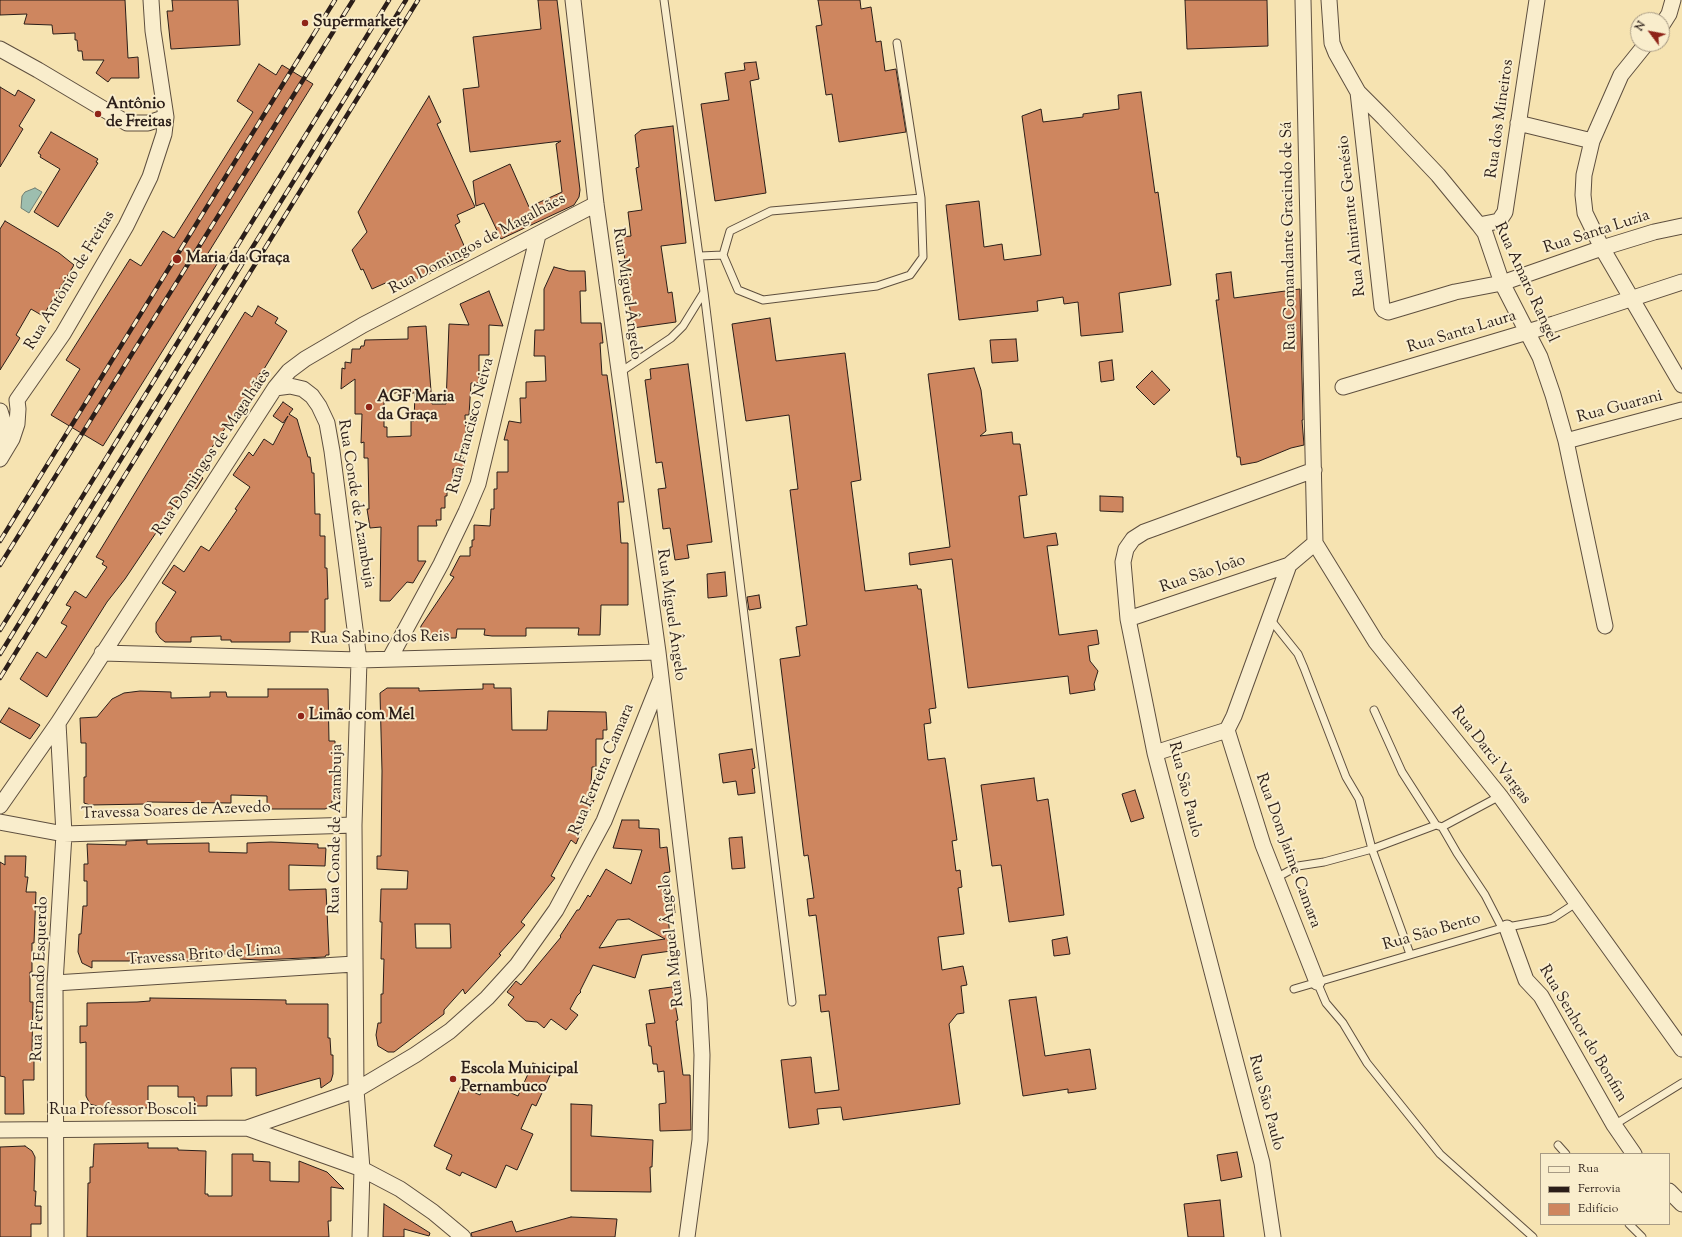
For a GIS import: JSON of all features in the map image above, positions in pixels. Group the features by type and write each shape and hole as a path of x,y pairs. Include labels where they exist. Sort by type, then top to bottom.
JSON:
{"street":[{"name":"Rua Antônio de Freitas","path":"17,400 63,334 133,212 150,176 164,134 166,117 153,31 151,0"},
{"name":"Rua Miguel Ângelo","path":"573,0 596,204 658,652 698,999 702,1055 700,1140 687,1237"},
{"name":"Rua Comandante Gracindo de Sá","path":"1302,0 1314,470"},
{"name":"Rua Amaro Rangel","path":"1329,0 1332,43 1358,92 1438,175 1485,233 1502,283 1540,357 1566,440 1605,626"},
{"name":"Rua dos Mineiros","path":"1479,225 1499,221 1504,216 1537,0"},
{"path":"1670,12 1673,0"},
{"path":"0,49 127,123 148,123 166,117"},
{"path":"1640,52 1621,75 1592,141 1584,175 1583,195 1585,213 1602,248 1682,385"},
{"name":"Rua Almirante Genésio","path":"1358,92 1382,307 1388,312 1407,306"},
{"path":"1518,123 1592,141"},
{"name":"Rua Domingos de Magalhães","path":"0,806 58,722 275,388 289,371 305,359 356,329 596,204"},
{"name":"Rua Santa Luzia","path":"1407,306 1455,292 1502,283 1602,248 1654,232 1682,226"},
{"name":"Rua Francisco Neiva","path":"390,658 441,564 478,484 538,235"},
{"name":"Rua Santa Laura","path":"1344,387 1527,332 1682,282"},
{"name":"Rua Conde de Azambuja","path":"275,388 290,386 303,389 312,396 319,406 327,424 359,660 354,825 354,964 356,1090 362,1169 360,1237"},
{"path":"0,403 17,400 18,409 17,424 12,439 0,459"},
{"name":"Rua Guarani","path":"1566,440 1682,410"},
{"path":"0,411 5,426 5,438 0,456"},
{"path":"1155,753 1227,730 1234,716 1289,565 1315,543 1314,470"},
{"name":"Rua São Paulo","path":"1273,1237 1262,1163 1155,753 1128,619 1123,562 1126,549 1133,539 1144,532 1314,470"},
{"name":"Rua Darci Vargas","path":"1315,543 1376,642 1500,796 1682,1049"},
{"name":"Rua São João","path":"1128,619 1289,565"},
{"name":"Rua Sabino dos Reis","path":"102,653 359,660 658,652"},
{"name":"Rua Ferreira Camara","path":"356,1090 415,1055 450,1031 487,998 517,965 556,910 604,821 661,678"},
{"name":"Rua Fernando Esquerdo","path":"56,1237 56,983 64,834 58,722"},
{"name":"Rua Dom Jaime Camara","path":"1227,730 1263,845 1317,982"},
{"name":"Travessa Soares de Azevedo","path":"0,822 64,834 354,825"},
{"name":"Rua Senhor do Bonfim","path":"1505,928 1526,980 1541,996 1614,1125 1633,1153"},
{"name":"Travessa Brito de Lima","path":"56,983 354,964"},
{"name":"Rua Professor Boscoli","path":"0,1130 247,1128 356,1090"},
{"name":"Rua Professor Boscoli","path":"247,1128 362,1169 400,1189 433,1212 463,1237"},
{"path":"1670,1192 1682,1204"}],"lane":[{"path":"664,0 700,256 792,1002"},
{"path":"897,43 921,198 923,258 910,275 877,286 763,300 738,290 723,255 730,231 771,211 921,198"},
{"path":"700,256 723,255"},
{"path":"619,373 671,338 683,326 704,292"},
{"path":"1270,619 1298,654 1346,777 1359,799 1372,849 1410,954"},
{"name":"Rua Senhor do Bonfim","path":"1374,710 1402,772 1485,895 1505,928"},
{"path":"1276,878 1298,866 1324,862 1372,849 1439,826 1500,796"},
{"name":"Rua São Bento","path":"1294,989 1410,954 1505,928 1553,918 1576,903"},
{"path":"1317,982 1326,1002 1343,1023 1367,1063 1440,1154 1533,1237"},
{"path":"1614,1125 1682,1083"},
{"path":"1558,1145 1565,1153"},
{"path":"1630,1225 1642,1237"}],"shaded area":[{"path":"35,188 42,192 29,213 21,208 22,196 25,192"}],"building":[{"path":"0,0 125,0 128,58 138,57 139,78 111,78 108,82 96,73 104,60 83,60 82,51 78,51 75,33 53,34 52,25 24,24 27,14 0,15"},
{"path":"172,0 238,0 240,45 171,49 167,11 173,11"},
{"path":"538,0 557,0 580,190 579,197 574,205 501,239 484,203 476,206 473,181 510,164 529,207 562,192 556,144 561,141 470,152 463,89 479,87 473,37 541,29"},
{"path":"818,0 860,0 861,9 871,7 876,42 881,41 885,71 896,69 906,132 839,142 832,94 826,95 816,26 822,25"},
{"path":"1185,0 1267,0 1268,46 1187,49"},
{"path":"756,62 759,79 750,81 766,193 715,201 701,104 729,100 725,73 745,70 744,63"},
{"path":"259,64 276,75 282,65 313,84 205,258 217,264 103,446 51,415 80,369 66,360 130,259 141,266 163,231 174,238 253,112 237,101"},
{"path":"0,87 15,96 18,90 35,100 19,126 23,129 0,167"},
{"path":"1141,92 1155,193 1158,192 1171,285 1119,293 1123,332 1081,336 1078,302 1064,304 1063,297 1037,301 1038,311 959,320 946,205 979,201 984,247 1002,244 1004,260 1041,255 1022,116 1041,109 1043,122 1083,117 1083,114 1119,109 1118,95"},
{"path":"429,96 441,122 437,124 475,207 457,215 460,222 455,225 469,257 413,281 411,277 393,286 390,281 372,289 352,250 367,232 358,212"},
{"path":"673,126 686,243 661,246 668,293 672,292 676,322 633,328 626,285 628,284 622,237 631,236 628,212 642,210 636,168 639,167 635,135 641,130"},
{"path":"51,132 98,159 96,162 98,163 58,227 34,212 60,169 40,157 41,155 38,153"},
{"path":"5,221 59,253 74,265 43,316 31,309 16,335 20,338 0,370 0,229"},
{"path":"554,267 569,271 585,271 586,291 580,291 581,323 601,323 603,343 600,343 602,375 607,375 624,502 618,502 621,543 628,543 628,605 601,605 600,635 578,635 579,628 526,628 526,636 492,636 484,635 485,629 457,629 456,638 426,638 420,631 421,626 454,577 450,575 460,556 470,556 470,547 472,547 472,540 474,540 474,525 490,526 491,509 494,509 494,489 497,489 497,472 508,472 508,440 504,440 509,421 521,423 520,398 526,398 526,382 546,381 545,356 534,356 535,330 544,330 544,289"},
{"path":"1231,272 1234,298 1300,289 1302,420 1304,445 1291,448 1257,462 1241,465 1240,457 1237,457 1216,300 1219,300 1216,274"},
{"path":"489,291 503,326 489,325 489,355 479,355 479,383 471,383 469,415 465,415 466,440 463,440 464,469 453,469 453,484 447,484 445,508 441,508 441,520 436,520 437,526 418,526 418,561 426,561 413,583 407,582 390,601 380,601 381,527 370,528 367,509 369,509 368,458 364,458 364,442 361,443 362,414 355,414 355,379 341,389 342,368 345,369 345,362 351,363 352,349 360,349 361,346 364,346 365,340 408,339 408,327 426,326 432,404 446,404 449,324 469,325 460,304","holes":["384,393 415,393 414,421 411,421 411,436 387,437 387,427 384,427"]},
{"path":"258,306 278,318 275,323 287,331 261,374 260,373 202,462 205,464 198,475 203,478 196,489 188,485 125,579 107,602 47,697 20,679 37,652 46,658 67,626 61,623 71,607 66,605 75,591 86,598 107,567 102,564 104,561 96,557 245,312 252,317"},
{"path":"770,318 776,361 845,353 861,480 851,482 865,591 917,585 918,589 921,589 936,708 929,709 931,723 924,724 928,760 945,758 957,840 952,841 956,871 960,870 962,887 958,888 964,934 938,937 942,970 963,966 967,985 961,986 964,1013 957,1014 949,1024 960,1104 843,1120 841,1107 817,1109 819,1124 789,1128 781,1060 811,1057 815,1093 839,1090 829,1011 821,1012 819,995 826,995 816,915 809,916 807,899 814,898 808,855 804,856 780,659 800,656 796,627 807,625 790,490 798,489 789,415 746,421 732,324"},
{"path":"1016,339 1018,361 992,363 990,340"},
{"path":"1112,360 1114,380 1101,382 1099,362"},
{"path":"688,364 712,542 687,545 689,558 675,560 670,528 663,529 658,489 666,488 662,462 656,463 645,380 651,379 650,369"},
{"path":"974,368 981,390 986,431 980,436 1012,432 1013,444 1020,444 1027,495 1019,496 1024,538 1056,533 1058,545 1047,546 1059,635 1097,630 1099,644 1088,646 1090,661 1098,671 1094,684 1095,690 1070,694 1068,676 968,688 952,559 910,565 909,553 950,547 928,374"},
{"path":"1152,371 1170,390 1154,405 1136,387"},
{"path":"283,402 293,409 289,414 297,419 308,457 310,457 312,473 314,473 315,514 320,514 320,536 325,536 325,568 327,568 328,599 325,599 325,632 290,632 290,642 231,642 231,640 221,640 221,636 191,637 191,642 165,642 156,632 156,623 176,592 162,583 174,565 184,572 201,546 209,551 237,510 235,509 250,487 233,475 249,452 253,456 264,439 273,445 288,416 283,423 273,416"},
{"path":"1100,496 1123,497 1123,512 1100,511"},
{"path":"725,572 727,596 708,598 707,574"},
{"path":"759,595 761,608 749,610 747,597"},
{"path":"483,684 494,684 494,688 511,688 512,730 547,730 548,711 606,712 607,730 603,730 603,739 596,739 596,767 592,767 590,800 594,800 576,844 571,840 551,876 555,878 521,922 525,925 499,954 501,955 465,994 463,989 444,1010 444,1014 394,1052 388,1052 378,1046 376,1035 378,1023 381,1023 381,994 383,994 384,959 381,959 381,889 407,889 408,871 377,869 377,856 381,856 382,771 380,693 387,688 419,688 419,691 483,689","holes":["415,924 450,924 451,948 416,948"]},
{"path":"268,689 328,689 329,741 335,741 334,793 331,806 325,809 267,809 267,796 231,795 231,803 147,802 147,804 90,805 84,803 86,743 81,743 80,718 97,717 112,699 124,693 140,691 171,692 171,698 210,697 210,692 226,692 227,697 268,697"},
{"path":"9,708 40,725 30,739 0,722"},
{"path":"752,749 755,768 752,769 755,793 738,795 736,781 723,783 719,754"},
{"path":"1034,778 1037,801 1048,799 1064,915 1009,922 1001,865 992,866 981,785"},
{"path":"1135,790 1144,818 1131,822 1122,794"},
{"path":"622,820 639,820 639,828 659,829 660,848 667,847 670,872 664,873 671,896 673,896 675,913 668,914 671,951 642,955 635,978 593,965 580,991 581,992 570,1009 578,1015 566,1030 551,1019 544,1028 537,1022 526,1021 508,1005 514,997 507,992 516,981 521,985 561,937 560,936 577,910 579,910 588,895 590,897 606,869 631,884 642,850 613,848","holes":["629,919 665,939 599,948 617,920"]},
{"path":"742,837 745,868 732,869 729,838"},
{"path":"147,840 147,844 209,843 209,852 247,853 247,843 271,842 318,844 318,848 326,848 325,866 289,865 289,890 326,889 329,955 326,955 325,957 260,960 240,959 240,954 202,954 202,961 92,961 92,968 82,963 78,952 83,906 87,906 87,881 84,881 84,864 88,864 87,844 126,845 126,841"},
{"path":"5,856 26,856 25,877 28,877 26,892 36,892 34,943 32,943 32,972 30,972 30,1002 33,1002 32,1049 34,1080 23,1080 24,1114 5,1114 5,1077 0,1076 0,862 5,865"},
{"path":"1067,937 1070,954 1054,956 1052,940"},
{"path":"672,987 678,1020 676,1021 683,1075 690,1075 691,1130 660,1131 659,1104 666,1103 664,1071 658,1072 657,1064 653,1064 646,1024 655,1023 649,990"},
{"path":"1036,997 1045,1056 1090,1049 1096,1089 1068,1093 1068,1089 1023,1096 1009,1000"},
{"path":"150,998 286,1000 286,1004 328,1004 328,1038 330,1038 331,1055 333,1055 333,1074 331,1081 321,1088 320,1078 256,1096 256,1068 231,1068 232,1096 207,1096 207,1106 195,1106 194,1097 178,1097 178,1086 148,1086 148,1108 102,1107 90,1104 86,1096 86,1042 80,1043 80,1026 87,1026 87,1003 150,1001"},
{"path":"533,1063 552,1071 536,1106 532,1104 521,1129 533,1134 517,1170 506,1165 496,1188 462,1172 460,1176 446,1169 452,1155 434,1146 461,1086 480,1095 486,1082 518,1096"},
{"path":"571,1104 592,1105 591,1136 653,1140 652,1167 650,1167 651,1192 571,1191"},
{"path":"148,1143 148,1148 178,1148 178,1150 206,1151 205,1194 208,1194 208,1196 232,1196 232,1154 253,1154 253,1161 270,1162 270,1181 299,1182 299,1161 327,1172 344,1189 331,1187 331,1221 328,1221 329,1237 87,1237 88,1183 90,1183 90,1167 93,1167 94,1144"},
{"path":"25,1146 32,1151 35,1157 35,1206 41,1206 41,1224 31,1224 31,1237 0,1237 0,1147"},
{"path":"1237,1152 1242,1177 1221,1181 1217,1155"},
{"path":"1220,1200 1224,1237 1188,1237 1184,1204"},
{"path":"384,1204 430,1233 429,1236 404,1229 404,1237 383,1237"},
{"path":"571,1217 617,1219 615,1237 472,1237 471,1233 512,1221 516,1232"}],"railway":[{"path":"0,541 335,0"},
{"path":"0,565 353,0"},
{"path":"0,630 389,0"},
{"path":"0,654 406,0"},
{"path":"0,678 418,0"}],"place":[{"name":"Supermarket","path":"305,23"},
{"name":"Antônio de Freitas","path":"98,114"},
{"name":"Maria da Graça","path":"177,259"},
{"name":"AGF Maria da Graça","path":"369,407"},
{"name":"Limão com Mel","path":"301,716"},
{"name":"Escola Municipal Pernambuco","path":"453,1079"}]}
